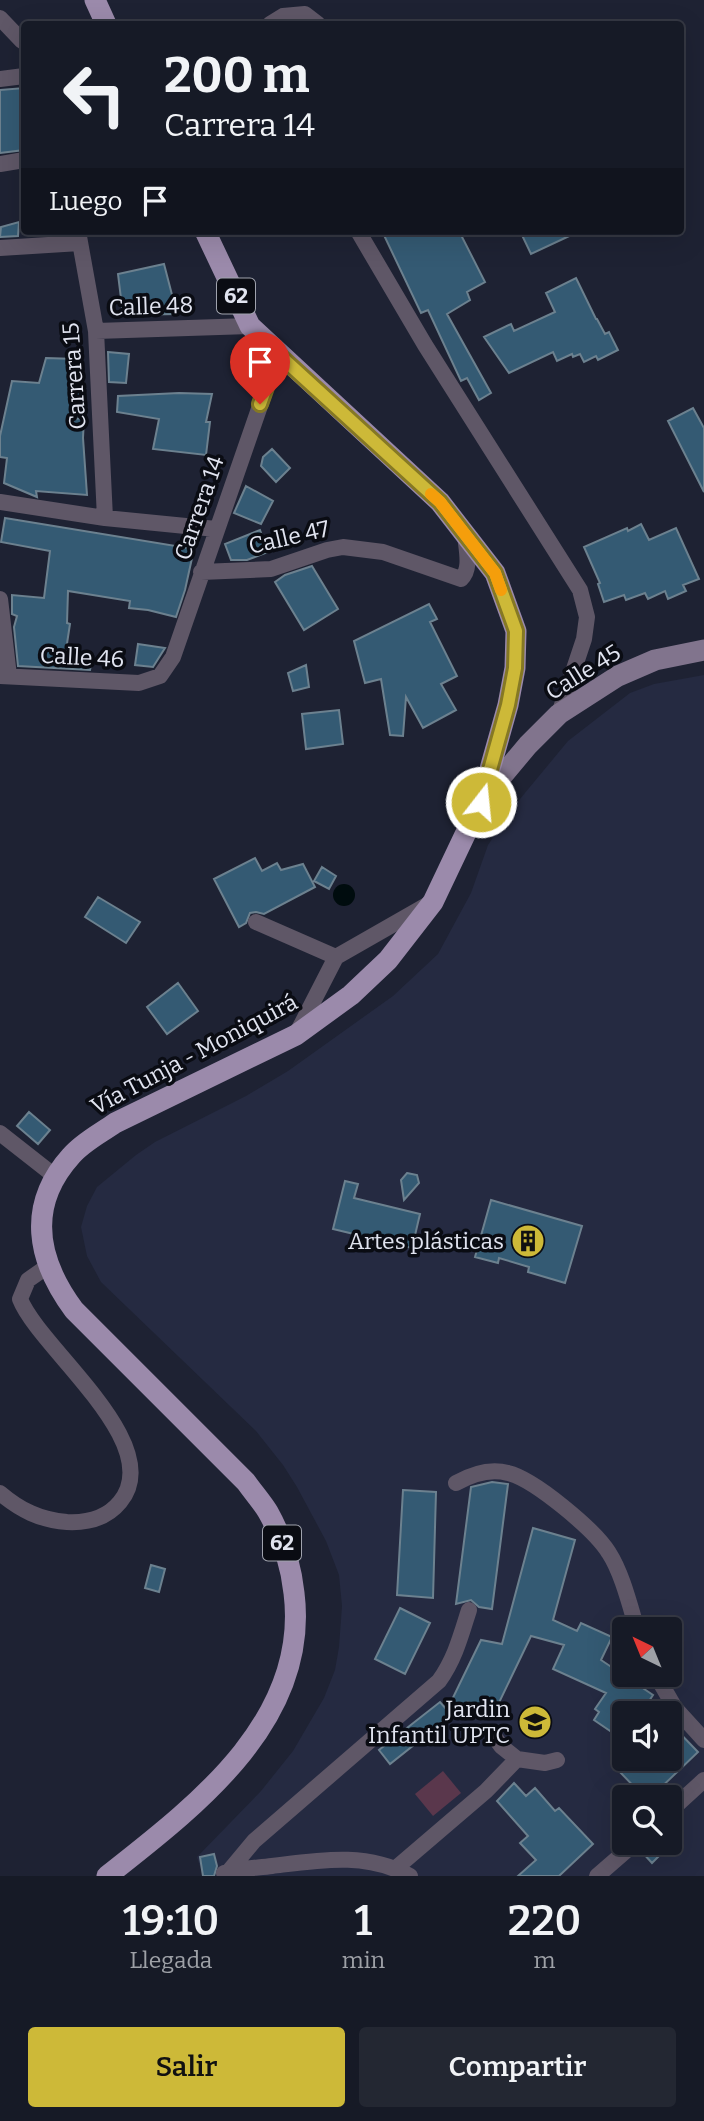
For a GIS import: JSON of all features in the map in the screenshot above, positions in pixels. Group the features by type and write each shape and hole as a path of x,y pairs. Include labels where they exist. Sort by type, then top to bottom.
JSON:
{"main road":[{"path":"95,0 106,21"},
{"name":"Vía Tunja - Moniquirá","path":"107,1876 158,1836 203,1794 265,1724 279,1699 290,1668 296,1607 292,1575 282,1542 268,1513 246,1482 74,1310 57,1287 42,1242 46,1198 56,1177 73,1154 115,1123 296,1035 351,995 388,960 433,902 481,802 508,705 515,668 516,631 495,573 440,502 250,326 207,235"}],"street":[{"path":"275,21 283,16 304,14 314,21"},
{"path":"0,18 21,40"},
{"path":"0,79 21,76"},
{"path":"0,164 21,160"},
{"path":"360,235 425,345 580,590 587,617 584,639 559,714"},
{"path":"0,248 79,237"},
{"name":"Carrera 15","path":"79,237 96,331 105,519"},
{"name":"Calle 48","path":"96,331 250,326"},
{"name":"Carrera 14","path":"160,676 173,657 278,354"},
{"name":"Calle 47","path":"0,502 105,519 216,529"},
{"name":"Calle 47","path":"201,572 271,569 343,547 383,552 461,579 466,575 466,534"},
{"path":"0,599 5,676"},
{"name":"Calle 45","path":"481,802 528,745 559,714 618,676 655,660 704,650"},
{"name":"Calle 46","path":"5,676 139,683 160,676"},
{"path":"296,1035 336,957 433,902"},
{"path":"256,922 336,957"},
{"path":"0,1133 56,1177"},
{"path":"0,1493 31,1514 81,1523 113,1510 129,1487 130,1468 118,1432 81,1377 34,1323 20,1299 28,1280 48,1266"},
{"path":"456,1483 481,1472 505,1472 520,1476 596,1535 611,1555 633,1617"},
{"path":"224,1873 254,1840 439,1681 456,1652 469,1610"},
{"path":"663,1687 675,1708 704,1740"},
{"path":"495,1736 501,1746 517,1759 545,1763 557,1760"},
{"path":"224,1873 344,1858 372,1861 403,1872 517,1759"},
{"path":"682,1800 704,1780"},
{"path":"597,1876 621,1855"}],"shaded area":[{"path":"704,675 704,1876 203,1876 197,1857 261,1791 293,1751 324,1698 335,1670 339,1647 342,1606 339,1575 326,1541 297,1487 256,1431 101,1282 87,1256 81,1227 87,1206 97,1187 136,1155 155,1142 246,1096 288,1071 393,996 438,954 471,893 488,845 515,805 568,741 630,693 654,684"},
{"path":"344,884 352,887 355,895 352,903 344,906 336,903 333,895 336,887"},
{"path":"443,1771 461,1793 433,1816 415,1794"}],"building":[{"path":"21,88 21,150 0,153 0,90"},
{"path":"19,222 18,236 0,237 1,227"},
{"path":"384,235 461,235 485,282 467,292 470,300 447,314 491,393 479,400 467,378 461,381 428,310 421,313"},
{"path":"522,235 571,235 531,254"},
{"path":"164,264 177,314 123,315 118,274"},
{"path":"576,278 596,319 605,334 609,332 618,350 598,360 596,356 584,362 580,354 573,357 572,354 557,361 553,352 509,373 484,337 511,324 514,331 555,312 546,293"},
{"path":"108,352 129,354 126,383 109,382"},
{"path":"46,358 76,359 76,388 85,389 74,419 84,418 87,495 36,491 37,497 4,483 7,458 0,457 0,436 12,381 39,383"},
{"path":"212,394 206,422 210,422 206,455 153,449 159,419 117,412 118,396"},
{"path":"693,408 704,428 704,492 668,421"},
{"path":"272,449 290,468 276,482 261,466 263,457"},
{"path":"246,486 273,501 261,524 234,513"},
{"path":"5,518 194,549 176,617 129,608 130,601 68,591 67,623 70,624 66,650 93,655 90,670 18,666 14,627 17,616 12,614 12,595 44,598 50,551 1,542"},
{"path":"641,524 649,540 676,528 699,579 683,585 686,591 668,599 665,591 648,599 645,593 626,600 624,595 604,602 598,584 600,583 584,547"},
{"path":"260,530 268,552 247,560 231,560 225,544"},
{"path":"312,566 338,609 304,630 275,582 285,575"},
{"path":"429,604 437,619 430,622 457,676 441,684 456,710 423,728 406,697 403,736 390,735 381,679 365,683 354,641"},
{"path":"138,644 165,648 153,667 135,665"},
{"path":"306,665 309,687 293,691 288,673"},
{"path":"339,710 343,744 306,749 302,714"},
{"path":"255,858 262,871 277,863 281,870 303,864 315,887 264,914 250,913 246,923 239,927 214,879"},
{"path":"322,867 336,876 329,889 314,881"},
{"path":"98,897 140,922 126,943 85,917"},
{"path":"178,983 198,1011 167,1034 147,1007"},
{"path":"29,1112 50,1130 38,1144 17,1126"},
{"path":"407,1173 417,1175 419,1183 404,1200 401,1180"},
{"path":"345,1181 358,1184 354,1198 420,1214 412,1248 333,1229"},
{"name":"Artes plásticas","path":"491,1200 582,1226 565,1283 528,1272 529,1267 499,1258 498,1263 475,1257"},
{"path":"492,1482 508,1484 492,1609 479,1607 471,1600 456,1604 471,1487"},
{"path":"403,1490 436,1492 433,1598 397,1595"},
{"path":"533,1528 575,1540 553,1620 577,1631 581,1623 612,1637 601,1660 612,1667 612,1687 641,1687 653,1695 649,1701 612,1701 612,1732 594,1720 599,1712 595,1709 606,1693 553,1669 564,1645 531,1636 494,1713 468,1702 390,1764 379,1750 440,1702 447,1710 481,1640 502,1644"},
{"path":"151,1565 165,1569 159,1592 145,1588"},
{"path":"400,1608 430,1623 405,1674 375,1659"},
{"path":"682,1735 698,1752 682,1767"},
{"path":"619,1771 678,1771 664,1785 632,1785"},
{"path":"514,1783 526,1796 535,1788 555,1811 559,1808 593,1844 559,1876 518,1876 536,1860 520,1843 528,1836 497,1801"},
{"path":"214,1854 217,1866 214,1876 203,1876 200,1857"},
{"path":"645,1855 660,1855 652,1863"}],"slow traffic":[{"path":"431,494 495,573 501,590"}],"place":[{"name":"Artes plásticas","path":"528,1241"},
{"name":"Jardin Infantil UPTC","path":"535,1722"}],"route":[{"path":"260,404 278,354 440,502 495,573 516,631 515,668 508,705 481,802"}]}
